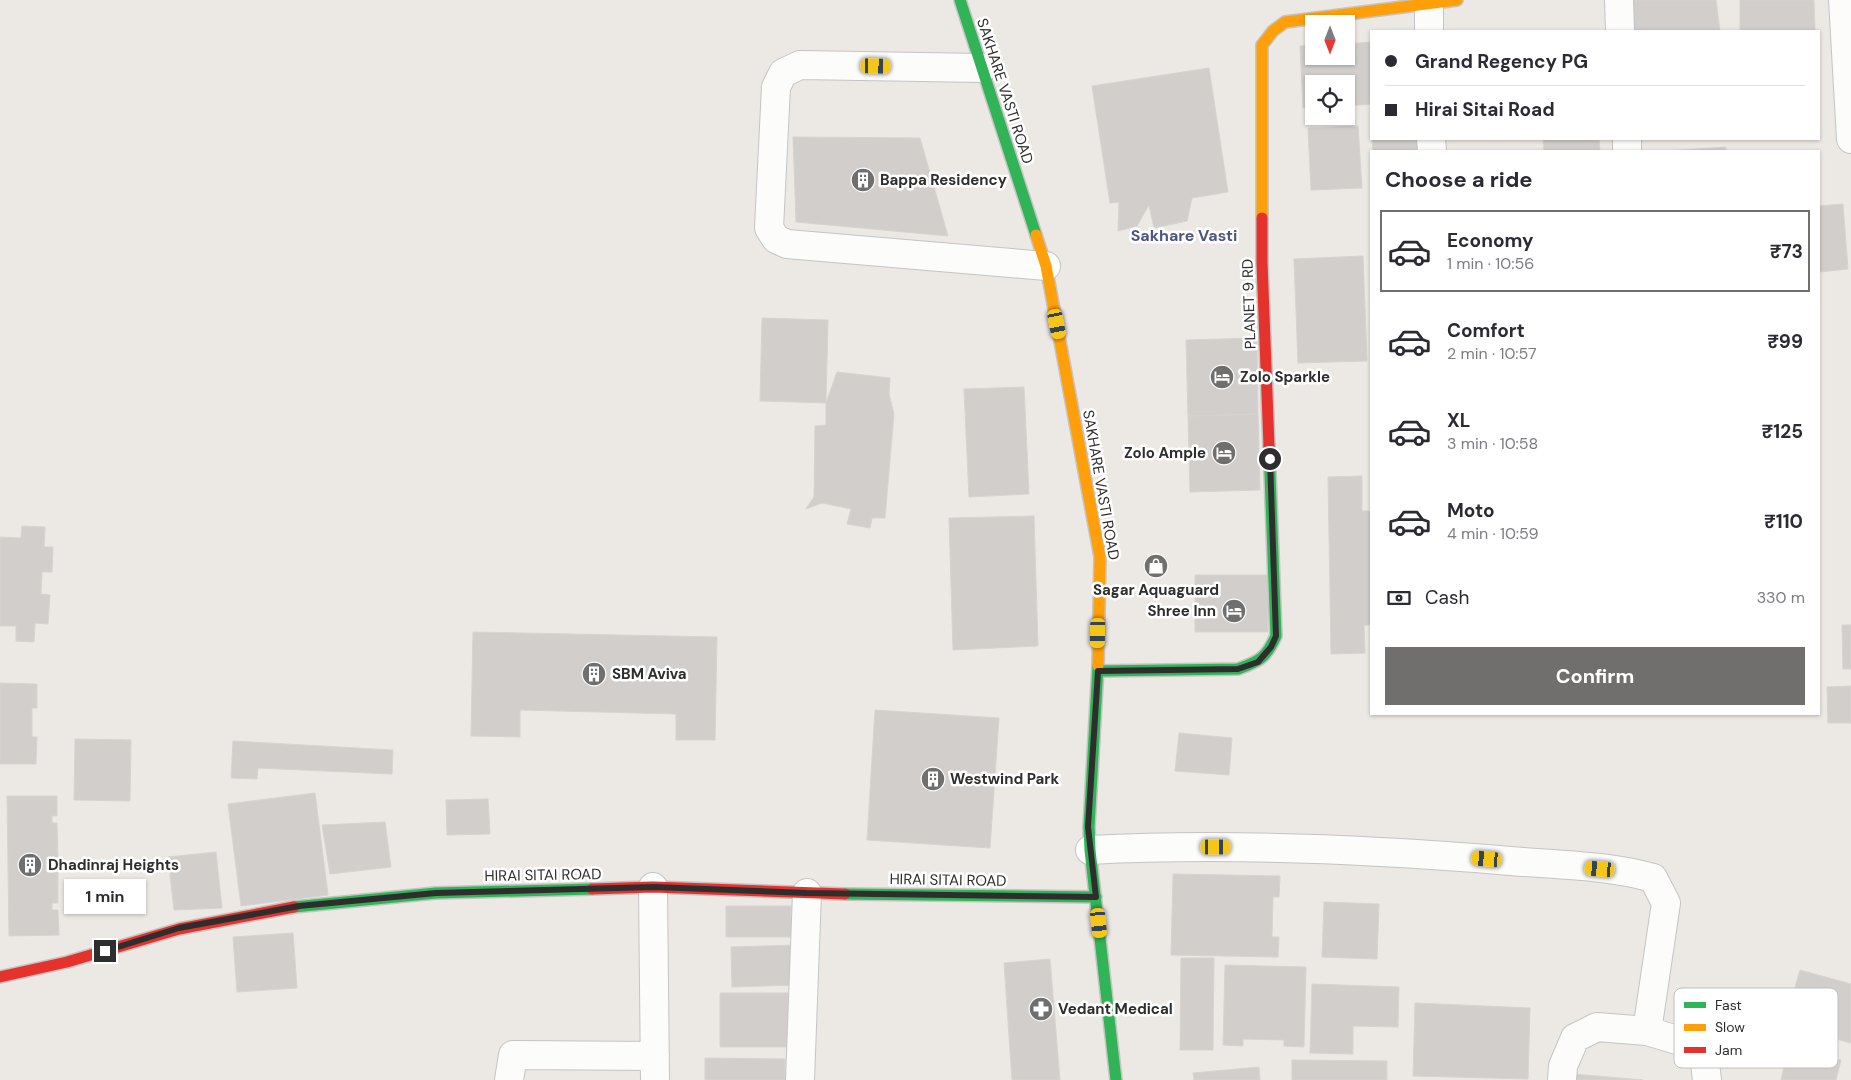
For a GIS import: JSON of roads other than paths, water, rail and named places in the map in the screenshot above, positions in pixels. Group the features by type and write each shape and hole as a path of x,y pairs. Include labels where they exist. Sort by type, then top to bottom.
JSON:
{"street":[{"name":"SAKHARE VASTI ROAD","path":"960,0 1046,266 1100,557 1098,671 1088,827 1116,1080"},
{"name":"PLANET 9 RD","path":"1098,671 1238,669 1258,662 1271,647 1276,636 1262,263 1262,45 1273,31 1285,22 1421,3 1457,0"},
{"path":"1618,0 1620,30"},
{"path":"1843,0 1851,139"},
{"path":"1421,3 1429,30"},
{"path":"982,68 800,65 783,72 776,87 769,228 776,239 788,244 1046,266"},
{"path":"1090,850 1144,847 1252,847 1412,853 1600,869 1634,873 1653,878 1666,902 1647,1031"},
{"path":"509,1080 513,1056 655,1068 654,887"},
{"name":"HIRAI SITAI ROAD","path":"0,977 67,962 179,928 299,906 436,893 654,887 807,893 1096,897"},
{"path":"800,1080 807,893"},
{"path":"1562,1080 1563,1066 1575,1038 1597,1027 1647,1031 1674,1039"}],"place":[{"name":"Bappa Residency","path":"863,180"},
{"name":"Zolo Sparkle","path":"1222,377"},
{"name":"Zolo Ample","path":"1224,453"},
{"name":"Sagar Aquaguard","path":"1156,566"},
{"name":"Shree Inn","path":"1234,611"},
{"name":"SBM Aviva","path":"594,674"},
{"name":"Westwind Park","path":"933,779"},
{"name":"Dhadinraj Heights","path":"30,865"},
{"name":"Vedant Medical","path":"1041,1009"}],"district":[{"name":"Sakhare Vasti","path":"1184,235"}]}
